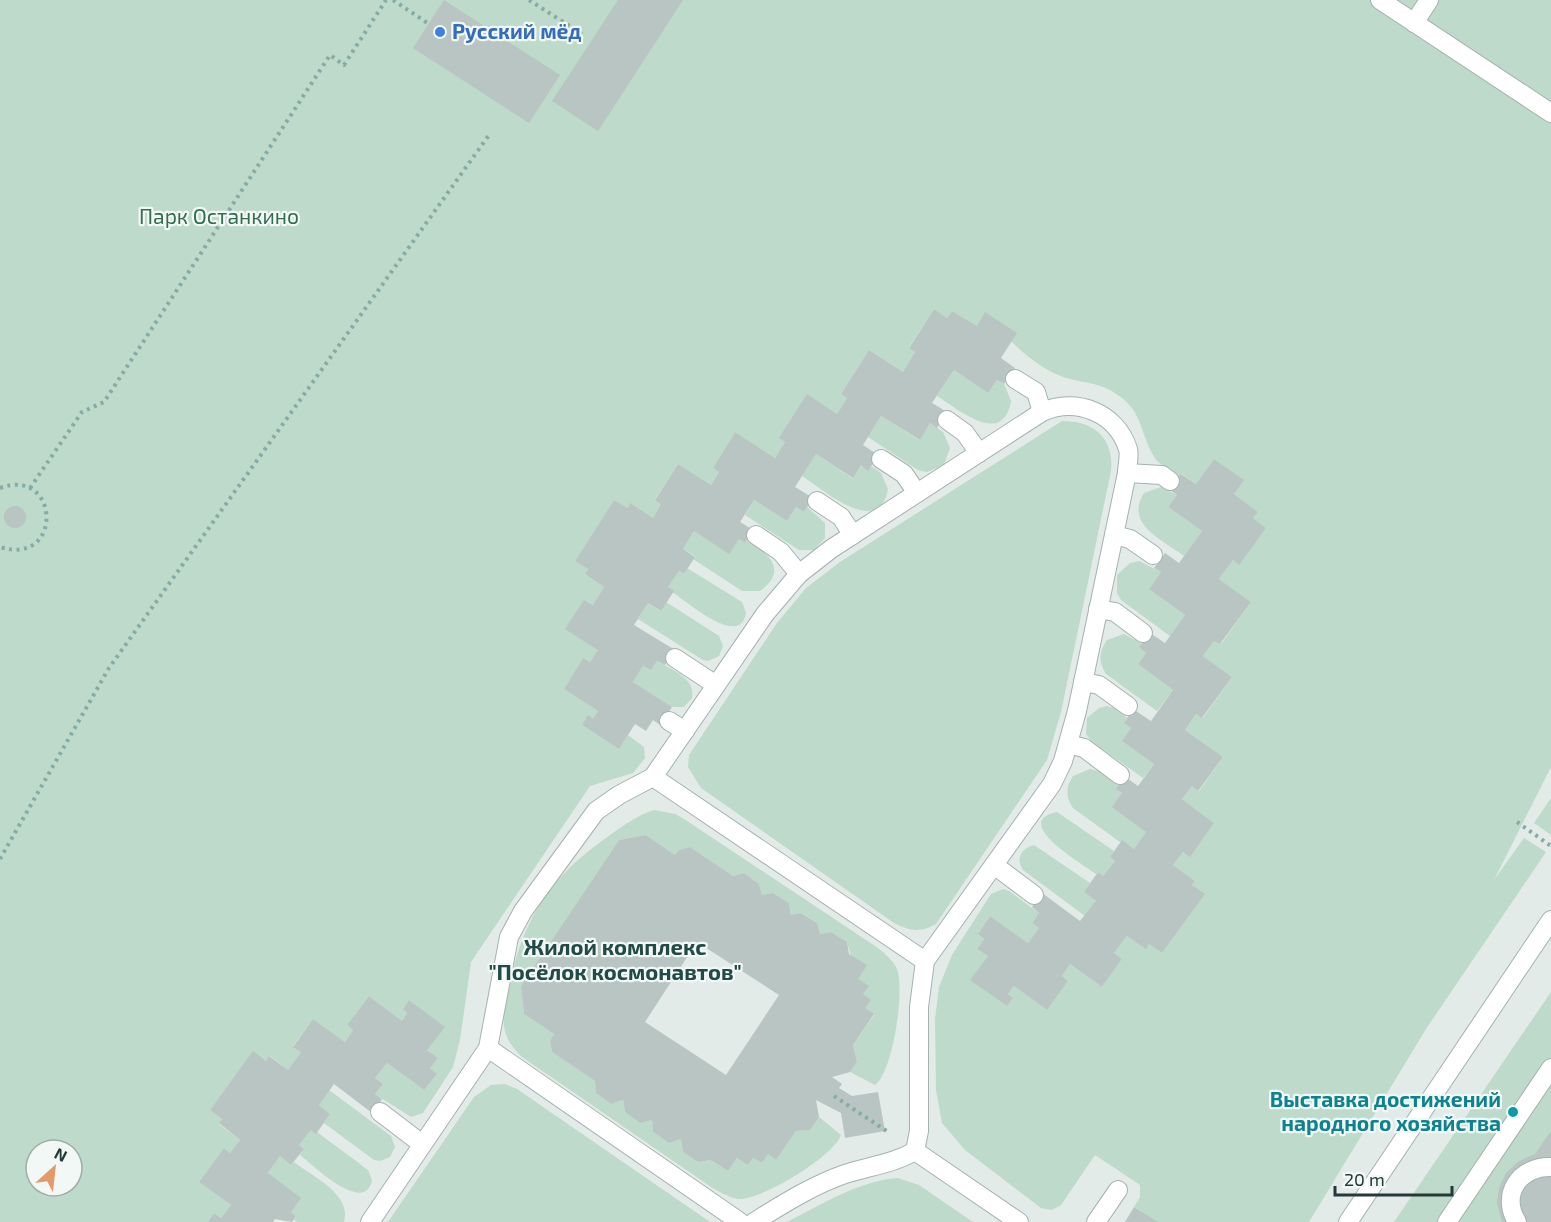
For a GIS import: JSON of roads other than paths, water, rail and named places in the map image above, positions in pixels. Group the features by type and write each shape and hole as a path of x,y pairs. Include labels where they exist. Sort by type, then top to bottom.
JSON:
{"street":[{"path":"1380,0 1551,113"},
{"path":"1414,23 1429,0"},
{"path":"1015,380 1036,392 1042,412"},
{"path":"370,1222 488,1048 508,937 523,911 596,811 653,777 677,725 716,685 765,614 799,574 853,535 1042,412 1058,405 1080,406 1103,416 1120,434 1128,451 1127,473 1083,682 1068,744 1052,784 925,962 919,1007 919,1131 915,1150 898,1161 844,1174 791,1199 754,1222"},
{"path":"947,420 965,433 979,453"},
{"path":"880,459 904,474 917,493"},
{"path":"1127,473 1162,475 1170,481"},
{"path":"817,501 841,517 853,535"},
{"path":"756,535 781,552 799,574"},
{"path":"1114,535 1130,539 1153,555"},
{"path":"1098,609 1115,612 1143,633"},
{"path":"675,658 716,685"},
{"path":"1083,682 1099,685 1128,706"},
{"path":"1068,744 1084,748 1120,775"},
{"path":"653,777 925,962"},
{"path":"994,866 1034,895"},
{"path":"1348,1222 1551,920"},
{"path":"488,1048 740,1222"},
{"path":"1447,1222 1551,1068"},
{"path":"380,1112 422,1144"},
{"path":"915,1150 1019,1222"},
{"path":"1517,1222 1510,1203 1511,1190 1517,1180 1527,1171 1551,1167"},
{"path":"1096,1222 1118,1190"}],"place":[{"name":"Русский мёд","path":"440,32"},
{"name":"Выставка достижений народного хозяйства","path":"1513,1112"}],"district":[{"name":"Жилой комплекс \"Посёлок космонавтов\"","path":"615,960"}],"park label":[{"name":"Парк Останкино","path":"219,217"}]}
